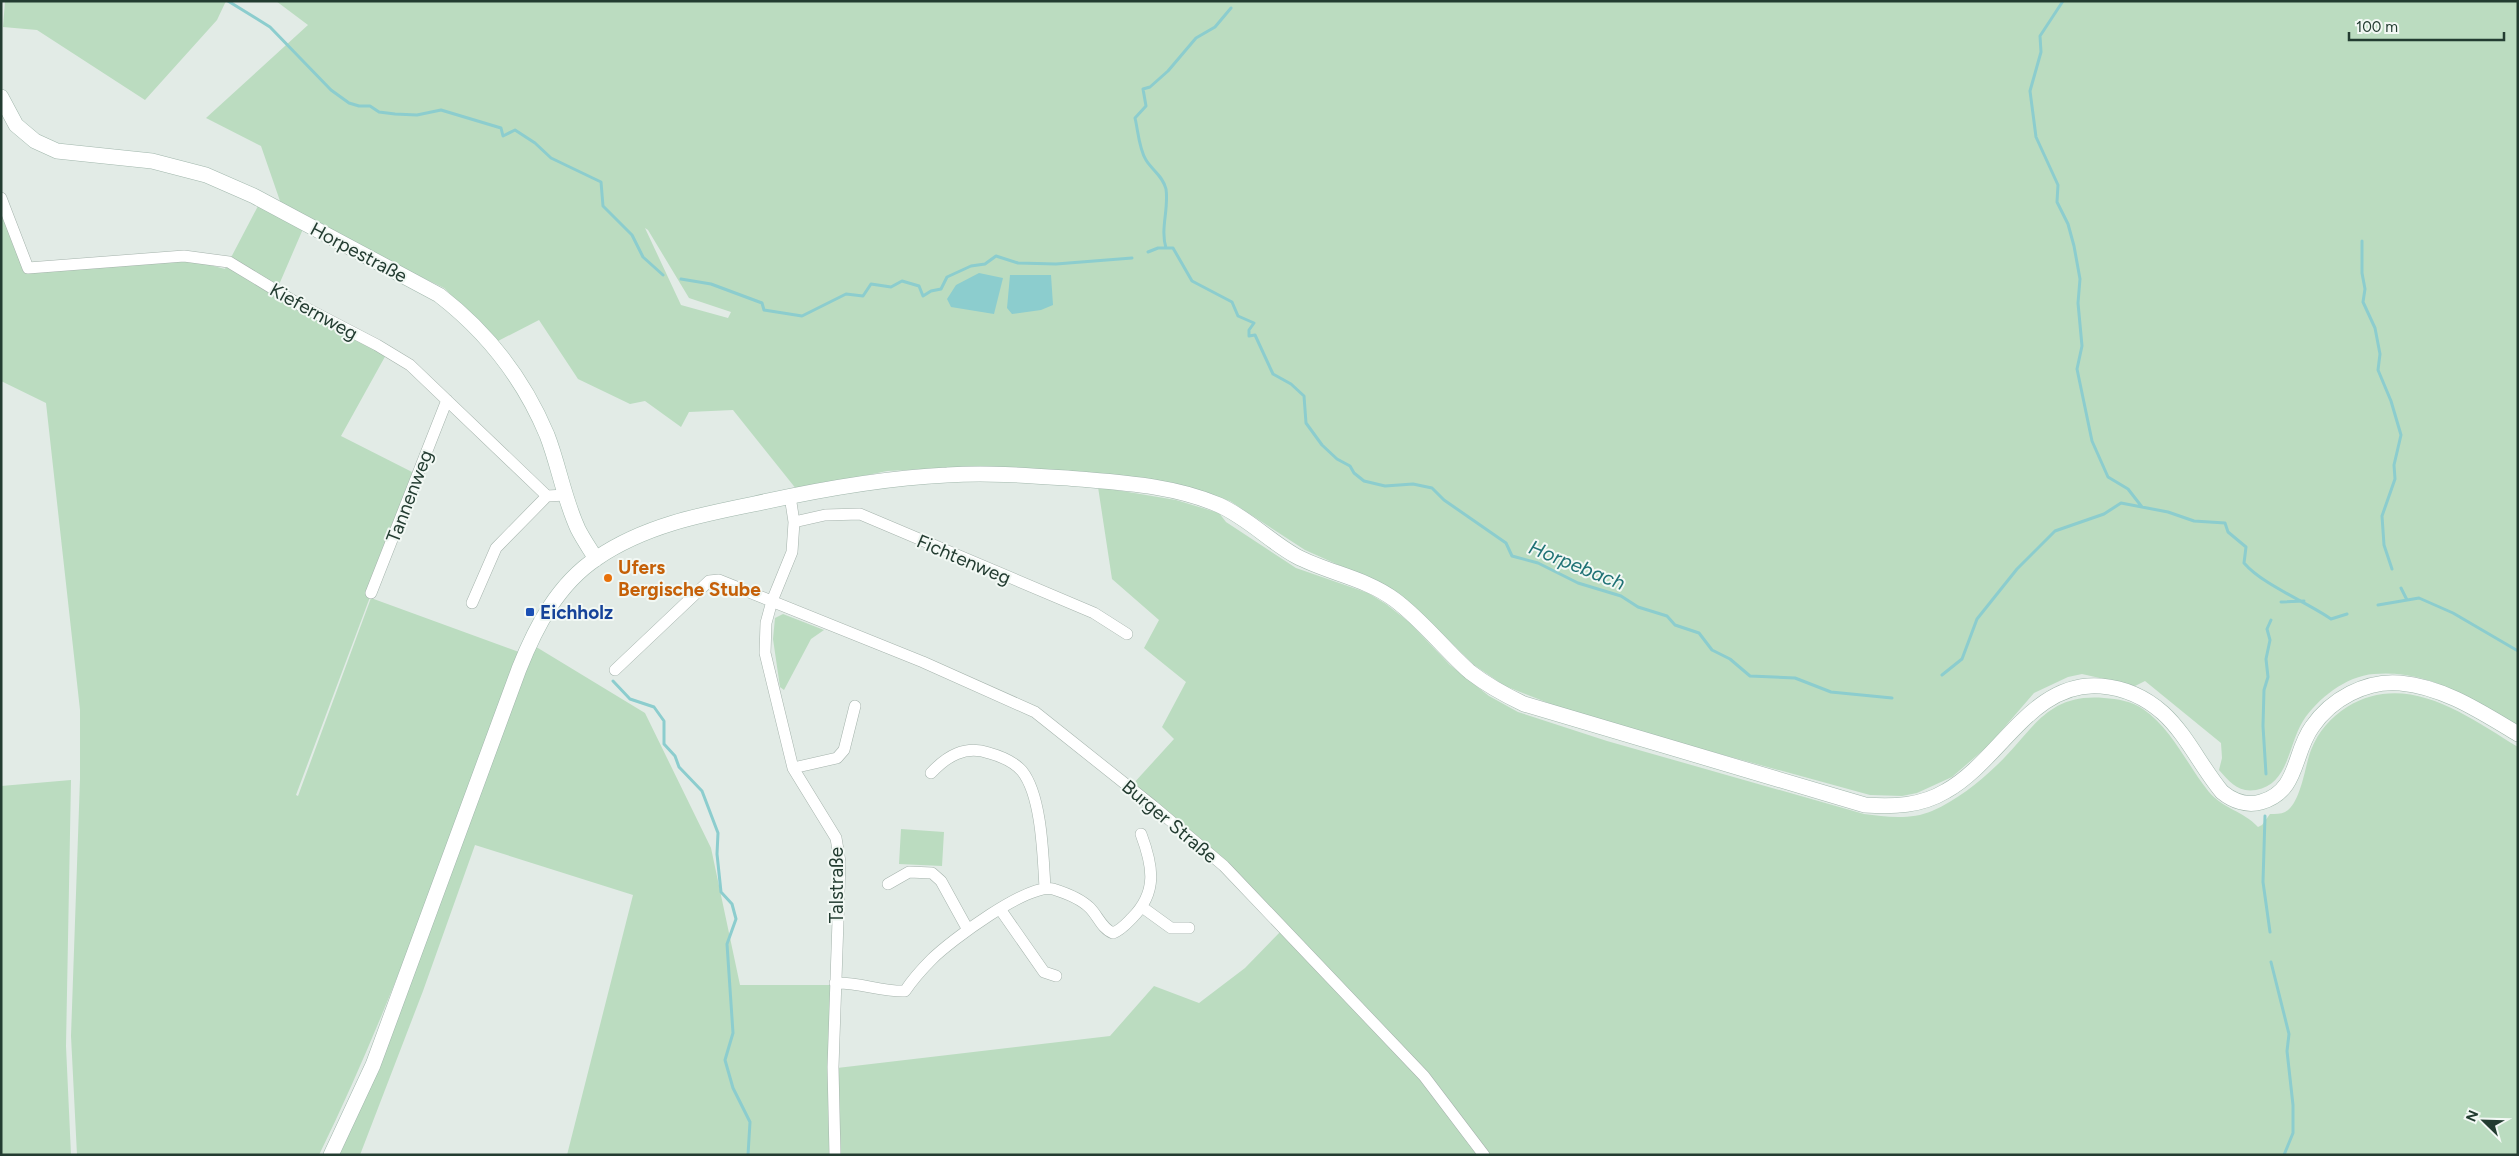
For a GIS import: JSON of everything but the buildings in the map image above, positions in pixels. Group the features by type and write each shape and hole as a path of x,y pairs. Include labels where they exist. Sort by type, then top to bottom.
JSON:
{"street":[{"name":"Horpestraße","path":"1,97 16,125 35,141 57,151 152,161 206,175 254,196 440,294 483,334 517,376 547,436 578,529 596,559"},
{"name":"Kiefernweg","path":"1,198 28,268 184,256 229,262 300,305 377,345 410,365 547,496"},
{"name":"Tannenweg","path":"371,593 447,400"},
{"path":"331,1155 373,1065 532,636 556,598 596,559 646,532 688,518 790,496 887,479 988,474 1093,480 1186,493 1222,506 1243,518 1294,555 1362,582 1395,600 1470,672 1488,685 1518,701 1543,712 1865,805 1906,805 1936,797 1980,766 2040,706 2053,696 2077,686 2092,685 2119,689 2149,702 2167,718 2222,792 2229,797 2246,803 2255,803 2279,794 2291,779 2307,735 2315,723 2335,703 2352,692 2370,686 2399,683 2444,693 2518,734"},
{"path":"472,603 496,548 547,496 566,496"},
{"name":"Talstraße","path":"790,496 794,522 792,552 772,601 764,631 765,653 794,768 836,838 840,862 835,983 835,1155"},
{"name":"Fichtenweg","path":"794,522 825,515 860,514 1094,613 1126,634"},
{"path":"615,670 710,581 719,580 772,601"},
{"name":"Burger Straße","path":"772,601 968,681 1035,712 1056,728 1224,866 1424,1076 1484,1155"},
{"path":"794,768 837,758 844,750 855,706"},
{"path":"931,773 941,763 955,754 968,750 983,751 997,755 1022,772 1038,812 1045,888"},
{"path":"835,983 854,983 905,992 913,979 933,958 968,930 1022,894 1045,888 1079,900 1090,908 1108,931 1113,933 1119,931 1142,907 1150,890 1152,876 1141,834"},
{"path":"888,884 908,872 932,873 941,880 968,930"},
{"path":"1142,907 1171,928 1189,928"},
{"path":"1000,909 1044,972 1056,976"}],"green space":[{"path":"5,1 226,1 217,20 145,100 37,30 3,27"},
{"path":"276,1 2518,1 2518,727 2467,697 2432,681 2394,674 2363,676 2353,679 2333,690 2309,713 2298,731 2281,772 2275,780 2267,786 2256,790 2244,790 2235,786 2219,770 2222,758 2221,743 2145,681 2135,686 2082,674 2068,677 2034,693 1989,745 1952,777 1917,793 1902,796 1870,795 1698,748 1556,706 1505,686 1474,665 1415,607 1390,588 1305,550 1230,501 1180,486 1091,474 985,466 887,471 797,490 733,410 689,412 681,427 645,401 630,404 578,379 539,320 498,341 444,288 278,207 280,201 261,146 206,118 308,25","holes":["645,228 689,298 731,312 728,318 681,305"]},
{"path":"258,206 303,229 275,294 387,353 341,436 416,474 296,795 298,796 371,598 519,652 449,843 375,1032 319,1155 77,1155 71,1036 80,779 80,710 46,403 1,381 1,210 26,272 183,258 225,269"},
{"path":"1098,487 1176,500 1219,513 1226,522 1296,568 1368,593 1386,604 1409,622 1450,665 1489,696 1518,712 1607,741 1864,814 1907,817 1924,814 1941,807 1982,779 2042,717 2054,708 2084,698 2104,698 2129,702 2154,717 2171,737 2209,792 2221,803 2246,817 2258,827 2262,825 2270,814 2283,813 2290,808 2299,793 2311,750 2317,737 2330,720 2347,707 2369,697 2392,693 2414,695 2457,711 2518,747 2518,1155 1487,1155 1423,1069 1133,784 1174,739 1162,727 1186,682 1144,648 1159,620 1112,579"},
{"path":"783,614 824,630 811,639 784,690 780,687 773,639 775,618"},
{"path":"533,645 645,713 711,848 740,985 833,985 830,1155 567,1155 633,895 475,845 423,991 360,1155 336,1155"},
{"path":"71,780 66,1046 71,1155 1,1155 1,786"},
{"path":"901,829 944,832 942,866 899,864"},
{"path":"1281,931 1402,1057 1480,1155 841,1155 837,1068 1110,1036 1154,986 1199,1003 1245,968"}],"water":[{"path":"979,273 1003,278 994,314 951,307 947,299 956,285"},
{"path":"1010,275 1051,275 1053,305 1041,310 1012,314 1007,308"}],"waterway":[{"name":"Horpebach","path":"228,1 270,27 331,90 349,103 359,106 370,106 379,112 395,114 417,115 441,110 501,128 503,136 515,130 535,143 551,158 601,182 603,206 632,235 643,257 663,275"},
{"path":"2063,1 2040,36 2041,52 2030,91 2036,137 2058,185 2057,202 2068,224 2074,246 2080,279 2078,303 2082,346 2077,369 2092,441 2108,477 2128,489 2142,507"},
{"path":"1166,248 1164,241 1167,196 1165,184 1148,164 1144,156 1135,118 1146,106 1143,89 1150,87 1168,71 1196,38 1215,27 1231,8"},
{"path":"2362,241 2362,273 2365,289 2363,302 2375,328 2380,354 2378,370 2391,401 2401,435 2394,465 2395,479 2382,516 2384,545 2392,569"},
{"name":"Horpebach","path":"1148,252 1158,248 1173,248 1192,281 1232,302 1238,316 1254,323 1249,330 1249,336 1255,335 1273,374 1291,384 1304,396 1306,423 1322,445 1337,459 1350,466 1354,473 1364,481 1385,486 1413,484 1432,488 1444,500 1506,543 1512,556 1538,563 1578,583 1621,596 1638,607 1667,616 1675,625 1699,633 1712,650 1730,659 1750,676 1795,678 1831,692 1892,698"},
{"name":"Horpebach","path":"681,279 711,284 762,303 764,310 802,316 846,294 863,296 871,284 891,287 902,281 919,286 923,296 931,291 941,289 947,277 971,266 985,264 996,256 1018,263 1056,264 1132,258"},
{"name":"Horpebach","path":"1942,675 1962,659 1977,619 2017,569 2055,531 2104,514 2121,503 2168,512 2194,521 2225,523 2228,532 2246,547 2244,563 2252,571 2273,586 2331,619 2347,614"},
{"path":"2401,588 2407,600"},
{"name":"Horpebach","path":"2378,605 2419,598 2453,613 2518,651"},
{"path":"2281,602 2304,601"},
{"path":"2266,774 2263,726 2264,690 2268,677 2266,659 2270,640 2267,629 2271,620"},
{"path":"613,681 630,699 654,707 664,721 664,744 675,756 679,767 702,791 718,833 717,854 721,892 732,904 736,919 727,944 733,1033 725,1060 733,1088 750,1122 748,1155"},
{"path":"2265,816 2263,882 2270,932"},
{"path":"2271,962 2289,1034 2287,1051 2293,1105 2293,1133 2284,1155"}],"place":[{"name":"Ufers Bergische Stube","path":"608,578"},
{"name":"Eichholz","path":"530,612"}]}
